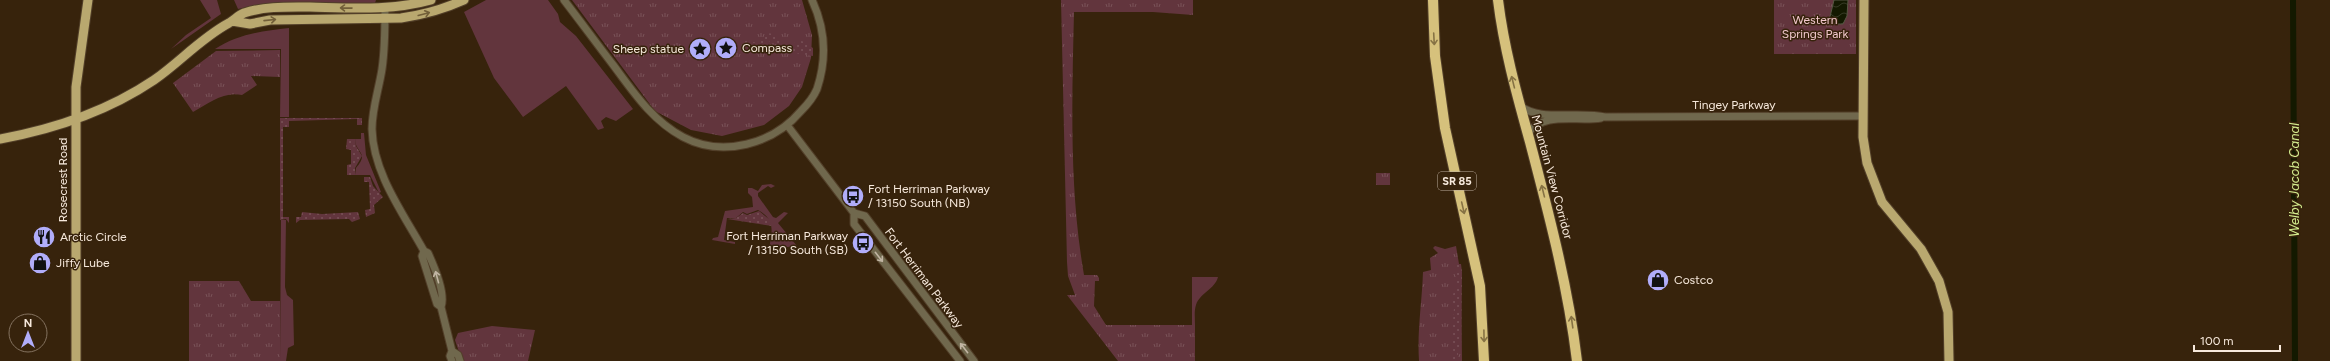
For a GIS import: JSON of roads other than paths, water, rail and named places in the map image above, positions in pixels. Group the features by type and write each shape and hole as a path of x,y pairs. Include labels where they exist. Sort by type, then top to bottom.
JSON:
{"highway":[{"name":"SR 85","path":"1432,0 1435,56 1445,128 1480,286 1484,361"},
{"name":"Mountain View Corridor","path":"1498,0 1506,49 1519,104 1528,133 1562,266 1572,321 1577,361"}],"main road":[{"name":"Rosecrest Road","path":"76,361 75,120 79,52 88,0"},
{"path":"0,139 31,133 75,120 112,104 155,79 196,44 242,14 262,8 385,8 411,6 431,0"},
{"path":"232,21 250,24 270,20 385,19 418,16 448,8 464,0"},
{"path":"1864,0 1863,116 1865,154 1875,187 1890,214 1921,249 1940,281 1948,312 1948,361"}],"street":[{"path":"564,0 645,108 667,127 683,137 710,145 740,146 768,138 787,125 805,107 816,90 824,61 820,24 812,0"},
{"path":"385,8 384,54 374,108 372,129 374,149 379,167 390,192 424,251 422,256 437,304 441,307 452,351 450,356 452,361"},
{"name":"Tingey Parkway","path":"1519,104 1532,114 1582,114 1605,117 1863,116"},
{"name":"Tingey Parkway","path":"1528,133 1535,125 1548,120 1589,120 1605,117"},
{"name":"Fort Herriman Parkway","path":"787,125 854,213 864,216 974,361"},
{"name":"Fort Herriman Parkway","path":"854,213 854,224 960,361"},
{"path":"452,351 458,354 460,361"}],"water":[{"path":"1834,0 1848,0 1847,16 1843,24 1836,24 1829,21"}],"waterway":[{"name":"Welby Jacob Canal","path":"2293,0 2295,361"}],"place":[{"name":"Compass","path":"726,48"},
{"name":"Sheep statue","path":"700,49"},
{"name":"Fort Herriman Parkway / 13150 South (NB)","path":"853,196"},
{"name":"Arctic Circle","path":"44,237"},
{"name":"Fort Herriman Parkway / 13150 South (SB)","path":"863,243"},
{"name":"Jiffy Lube","path":"40,263"},
{"name":"Costco","path":"1658,280"}],"park label":[{"name":"Western Springs Park","path":"1815,27"}]}
